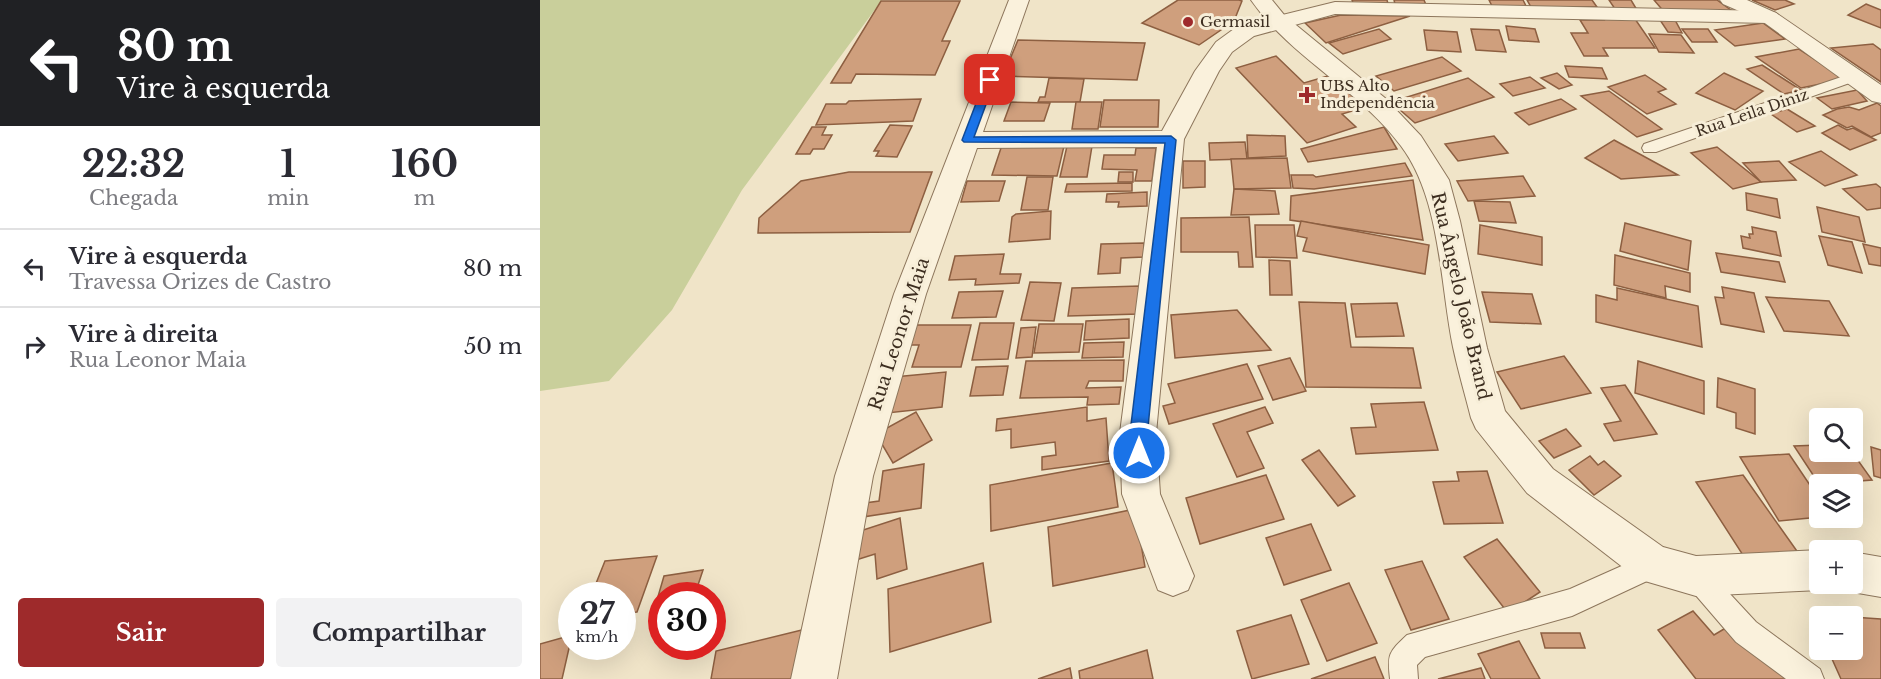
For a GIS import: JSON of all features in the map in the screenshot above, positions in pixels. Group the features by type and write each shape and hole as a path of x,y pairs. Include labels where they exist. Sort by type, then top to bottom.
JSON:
{"street":[{"name":"Rua Leonor Maia","path":"814,679 854,476 910,294 1019,0"},
{"path":"1730,0 1769,17 1881,96"},
{"path":"1173,576 1142,494 1138,433 1171,140 1207,71 1224,47 1269,10 1335,8 1769,17"},
{"name":"Rua Ângelo João Brand","path":"1269,10 1376,103 1412,142 1435,180 1446,221 1470,348 1489,418 1540,482 1653,565 1696,576 1809,571"},
{"path":"967,140 1171,140"},
{"path":"1863,574 1881,577"}],"lane":[{"name":"Rua Leila Diniz","path":"1650,148 1853,77"},
{"path":"1404,679 1402,658 1417,645 1572,602 1653,565"},
{"path":"1696,576 1746,632 1810,679"}],"green space":[{"path":"540,0 882,0 742,190 672,310 609,381 540,391"}],"building":[{"name":"Germasil","path":"1178,0 1242,1 1234,21 1199,45 1142,23"},
{"path":"1352,0 1387,0 1388,4 1353,3"},
{"path":"1394,0 1424,0 1426,5 1395,4"},
{"path":"1489,0 1523,0 1526,6 1492,6"},
{"path":"1527,0 1592,0 1597,7 1531,7"},
{"path":"1609,0 1631,0 1637,10 1615,9"},
{"path":"1654,0 1717,0 1735,13 1666,14"},
{"path":"1752,0 1785,0 1794,4 1775,10"},
{"path":"881,1 960,1 942,41 950,41 935,75 856,74 851,83 831,83"},
{"path":"1866,4 1881,10 1881,28 1848,15"},
{"path":"1341,15 1410,16 1326,43 1305,23"},
{"path":"1601,16 1633,16 1655,48 1603,48 1608,56 1584,56 1571,33 1588,33 1580,20 1604,20"},
{"path":"1660,20 1675,20 1682,33 1668,32"},
{"path":"1763,23 1785,39 1735,46 1715,30"},
{"path":"1506,26 1535,29 1539,42 1509,40"},
{"path":"1379,29 1391,39 1343,54 1329,43"},
{"path":"1471,29 1499,30 1506,52 1476,50"},
{"path":"1682,29 1708,29 1717,42 1692,42"},
{"path":"1424,30 1457,32 1461,52 1427,50"},
{"path":"1649,34 1681,35 1694,53 1659,52"},
{"path":"1018,40 1145,43 1137,80 1003,76"},
{"path":"1873,44 1881,50 1881,82 1831,48"},
{"path":"1799,49 1845,79 1801,88 1756,57"},
{"name":"UBS Alto Independência","path":"1276,56 1304,83 1331,75 1366,107 1342,114 1356,127 1307,143 1236,68"},
{"path":"1442,57 1461,71 1394,91 1376,76"},
{"path":"1762,65 1801,90 1784,94 1747,69"},
{"path":"1565,66 1602,68 1607,79 1569,77"},
{"path":"1557,73 1572,85 1559,89 1541,78"},
{"path":"1724,73 1763,91 1735,110 1696,93"},
{"path":"1645,75 1666,89 1658,92 1676,104 1647,114 1608,87"},
{"path":"1530,77 1545,88 1513,96 1500,84"},
{"path":"1049,78 1084,79 1080,102 1038,102 1040,97 1045,97"},
{"path":"1468,78 1494,97 1415,123 1391,102"},
{"path":"1857,90 1867,101 1832,109 1817,98"},
{"path":"1609,91 1662,129 1637,137 1581,96"},
{"path":"921,99 913,121 816,125 826,104"},
{"path":"1561,99 1576,109 1529,125 1515,113"},
{"path":"1104,100 1159,100 1158,127 1100,127"},
{"path":"1011,102 1050,103 1044,121 1004,121"},
{"path":"1076,102 1102,102 1098,129 1072,129"},
{"path":"1877,103 1881,106 1881,133 1871,137 1852,126 1847,128 1823,115 1849,107 1859,110"},
{"path":"1787,109 1815,126 1797,132 1771,114"},
{"path":"890,125 912,126 897,157 876,156 879,151 874,151"},
{"path":"1838,125 1847,130 1853,128 1876,140 1850,150 1822,133"},
{"path":"812,127 826,127 822,135 832,135 824,149 813,149 810,154 796,154"},
{"path":"1384,127 1397,149 1308,162 1301,149"},
{"path":"1247,135 1285,136 1286,156 1248,158"},
{"path":"1494,136 1508,153 1458,161 1445,144"},
{"path":"1614,140 1678,175 1621,179 1585,158"},
{"path":"1245,142 1247,159 1210,160 1209,143"},
{"path":"1002,145 1064,146 1057,176 992,175"},
{"path":"1067,146 1092,146 1087,177 1060,177"},
{"path":"1717,147 1761,182 1733,189 1691,153"},
{"path":"1136,148 1156,148 1152,181 1135,181 1137,170 1102,169 1104,155 1135,155"},
{"path":"1821,151 1857,175 1825,186 1789,162"},
{"path":"1287,158 1291,188 1234,189 1231,159"},
{"path":"1183,161 1205,161 1205,187 1183,188"},
{"path":"1779,161 1796,180 1761,182 1743,163"},
{"path":"1405,163 1412,176 1314,189 1293,188 1291,175 1316,177"},
{"path":"849,172 932,172 910,232 758,233 759,218 801,181"},
{"path":"1119,172 1133,172 1133,182 1118,182"},
{"path":"1523,176 1535,196 1468,201 1457,181"},
{"path":"1027,177 1053,177 1048,210 1021,210"},
{"path":"1413,180 1423,240 1290,220 1291,196"},
{"path":"967,181 1005,181 999,201 961,202"},
{"path":"1132,183 1132,191 1065,192 1067,184"},
{"path":"1876,184 1881,188 1881,208 1867,210 1843,189"},
{"path":"1234,189 1275,191 1279,214 1231,215"},
{"path":"1147,192 1147,206 1118,207 1119,202 1106,202 1107,194"},
{"path":"1746,193 1777,199 1780,218 1747,210"},
{"path":"1474,201 1510,202 1516,223 1479,221"},
{"path":"1817,207 1859,217 1865,242 1822,232"},
{"path":"1051,211 1050,239 1009,242 1012,217 1016,214"},
{"path":"1249,217 1253,267 1239,267 1238,252 1181,252 1181,218"},
{"path":"1301,221 1429,245 1425,274 1303,251 1307,238 1297,236"},
{"path":"1625,223 1691,241 1688,270 1620,251"},
{"path":"1255,225 1294,225 1297,258 1256,257"},
{"path":"1480,225 1542,237 1542,265 1478,254"},
{"path":"1752,227 1776,232 1781,256 1743,248 1741,236 1750,238 1749,234 1753,234"},
{"path":"1819,236 1852,242 1862,273 1828,265"},
{"path":"1144,243 1144,257 1121,258 1120,273 1098,274 1101,244"},
{"path":"1863,244 1881,248 1881,266 1869,264"},
{"path":"1716,253 1779,262 1785,282 1721,272"},
{"path":"1004,254 1000,274 1021,274 1019,283 975,285 976,279 949,280 955,256"},
{"path":"1615,255 1690,273 1690,292 1665,286 1666,298 1614,285"},
{"path":"1269,260 1290,261 1292,295 1270,295"},
{"path":"1030,282 1061,283 1054,321 1021,320"},
{"path":"1140,286 1139,314 1068,316 1072,288"},
{"path":"1722,287 1754,293 1764,332 1721,324 1715,297 1724,298"},
{"path":"1617,288 1698,306 1702,347 1596,322 1596,295 1617,300"},
{"path":"1003,291 996,317 952,318 959,292"},
{"path":"1482,292 1532,294 1541,324 1490,322"},
{"path":"1766,297 1829,301 1849,336 1784,331"},
{"path":"1299,302 1345,303 1351,347 1413,348 1421,388 1306,387"},
{"path":"1397,303 1404,336 1356,337 1351,304"},
{"path":"1237,310 1271,350 1175,358 1171,315"},
{"path":"1129,319 1129,338 1084,340 1086,321"},
{"path":"980,323 1014,323 1008,359 972,360"},
{"path":"1039,324 1083,324 1079,352 1034,353"},
{"path":"912,325 971,325 961,367 912,367 919,345 906,345"},
{"path":"1036,327 1032,357 1016,358 1021,328"},
{"path":"1124,342 1123,357 1082,358 1084,343"},
{"path":"1564,356 1591,393 1521,409 1497,372"},
{"path":"1290,358 1306,391 1273,400 1258,366"},
{"path":"1124,360 1123,381 1089,381 1086,388 1121,387 1119,404 1087,405 1088,397 1020,398 1026,361"},
{"path":"1638,361 1704,381 1704,414 1635,393"},
{"path":"1247,364 1263,399 1169,424 1163,406 1175,403 1168,384"},
{"path":"1008,366 1003,395 970,396 976,367"},
{"path":"946,372 942,407 887,413 894,377"},
{"path":"1718,378 1755,389 1755,434 1736,428 1736,413 1717,407"},
{"path":"1625,385 1657,434 1614,441 1604,424 1621,421 1601,388"},
{"path":"1424,402 1438,450 1356,454 1351,428 1376,427 1371,404"},
{"path":"1087,407 1087,421 1106,418 1109,461 1042,470 1042,457 1056,455 1055,442 1011,448 1011,429 996,431 997,419"},
{"path":"1265,407 1273,423 1247,432 1264,468 1237,477 1213,424"},
{"path":"916,412 932,440 893,463 876,434"},
{"path":"1566,429 1581,446 1554,458 1539,441"},
{"path":"1809,445 1809,462 1859,462 1872,480 1863,481 1863,474 1812,474 1794,446"},
{"path":"1871,447 1881,450 1881,478 1874,476"},
{"path":"1319,450 1355,496 1338,506 1302,460"},
{"path":"1789,454 1809,484 1809,518 1779,521 1740,457"},
{"path":"1590,456 1598,465 1604,461 1621,476 1594,495 1569,470"},
{"path":"1112,463 1118,507 991,531 990,485"},
{"path":"924,464 921,508 856,518 858,504 879,501 883,471"},
{"path":"1487,471 1503,523 1444,524 1433,482 1459,481 1457,472"},
{"path":"1266,475 1284,519 1200,544 1186,498"},
{"path":"1743,475 1799,554 1748,563 1696,482"},
{"path":"1135,509 1145,567 1053,586 1048,527"},
{"path":"900,518 907,569 877,579 875,554 856,560 854,533"},
{"path":"1311,524 1331,570 1284,585 1266,538"},
{"path":"1497,539 1540,592 1508,613 1464,557"},
{"path":"657,556 637,612 636,582 597,582 605,561"},
{"path":"1422,561 1449,619 1411,630 1385,570"},
{"path":"983,563 991,622 890,652 888,589"},
{"path":"703,570 699,582 662,582 664,576"},
{"path":"1349,583 1377,643 1327,661 1301,600"},
{"path":"1693,611 1714,635 1724,629 1798,679 1696,679 1658,630"},
{"path":"1291,615 1309,664 1252,679 1237,631"},
{"path":"1863,618 1881,619 1881,679 1841,679 1832,660 1863,660"},
{"path":"814,627 809,679 711,679 714,660 726,660 726,649"},
{"path":"1541,633 1580,633 1585,648 1545,648"},
{"path":"558,639 558,660 566,660 562,679 540,679 540,644"},
{"path":"1519,641 1540,679 1491,679 1478,654"},
{"path":"1147,650 1153,679 1080,679 1079,671"},
{"path":"1375,657 1384,679 1311,679"},
{"path":"1070,668 1072,679 1038,679"},
{"path":"1481,668 1485,679 1438,679"}],"place":[{"name":"Germasil","path":"1188,22"},
{"name":"UBS Alto Independência","path":"1307,95"}],"route":[{"path":"990,80 967,140 1171,140 1138,433 1139,453"}]}
